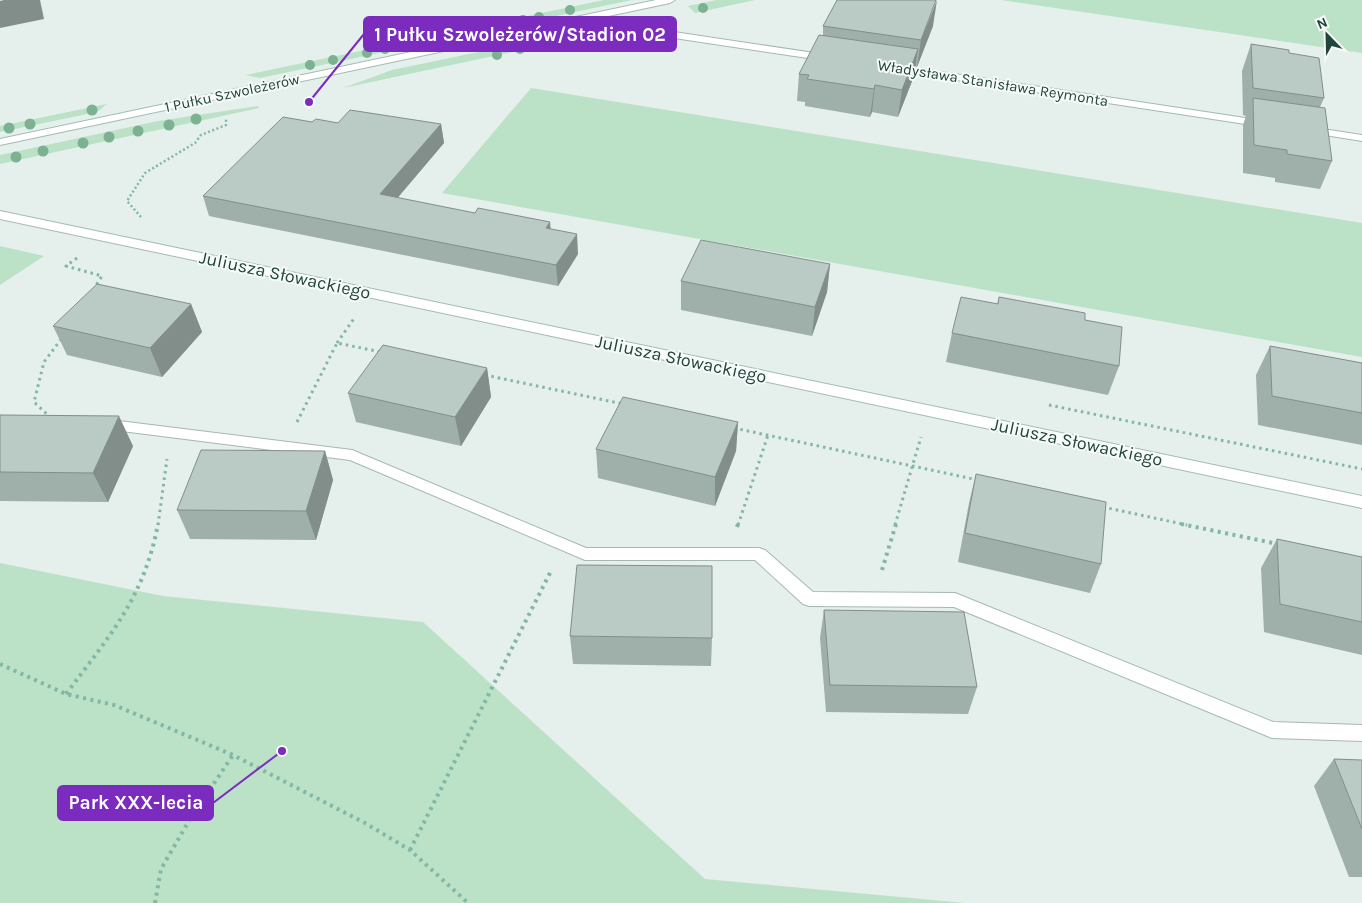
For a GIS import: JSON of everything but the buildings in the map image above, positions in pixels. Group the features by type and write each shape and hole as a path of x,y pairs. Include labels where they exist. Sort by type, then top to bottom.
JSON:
{"street":[{"name":"1 Pułku Szwoleżerów","path":"0,142 670,0"},
{"path":"596,16 608,23 634,29 841,60"},
{"name":"Władysława Stanisława Reymonta","path":"880,66 1274,125"},
{"path":"1294,128 1362,138"},
{"name":"Juliusza Słowackiego","path":"0,216 1362,502"},
{"path":"90,422 352,455 585,554 758,554 810,599 955,600 1272,730 1362,733"}],"path":[{"path":"143,219 127,201 145,173 195,142 201,135 226,125 226,117"},
{"path":"80,256 66,266 102,276 93,292"},
{"path":"284,446 337,343 360,311"},
{"path":"49,423 51,417 34,402 44,362 67,331"},
{"path":"337,343 385,353"},
{"path":"481,374 624,404"},
{"path":"730,427 979,480"},
{"path":"873,599 922,432"},
{"path":"66,694 129,607 138,590 158,533 164,465 179,433"},
{"path":"728,554 768,435"},
{"path":"1094,505 1285,546"},
{"path":"410,850 564,545"},
{"path":"0,664 66,694 114,705 233,755 365,823 410,850 468,903"},
{"path":"155,903 161,869 190,819 233,755"}],"green space":[{"path":"604,0 632,0 260,78 246,75"},
{"path":"717,0 755,0 695,13 688,6"},
{"path":"1001,0 1362,0 1362,53"},
{"path":"585,30 607,32 343,88 392,70"},
{"path":"531,88 1362,223 1362,357 442,193"},
{"path":"107,104 97,112 0,132 0,126"},
{"path":"258,106 259,108 0,164 0,155 158,121"},
{"path":"0,246 44,256 0,285"},
{"path":"0,563 163,596 423,622 705,879 965,903 0,903"}],"place":[{"name":"1 Pułku Szwoleżerów/Stadion 02","path":"309,102"},
{"name":"Park XXX-lecia","path":"282,751"}]}
